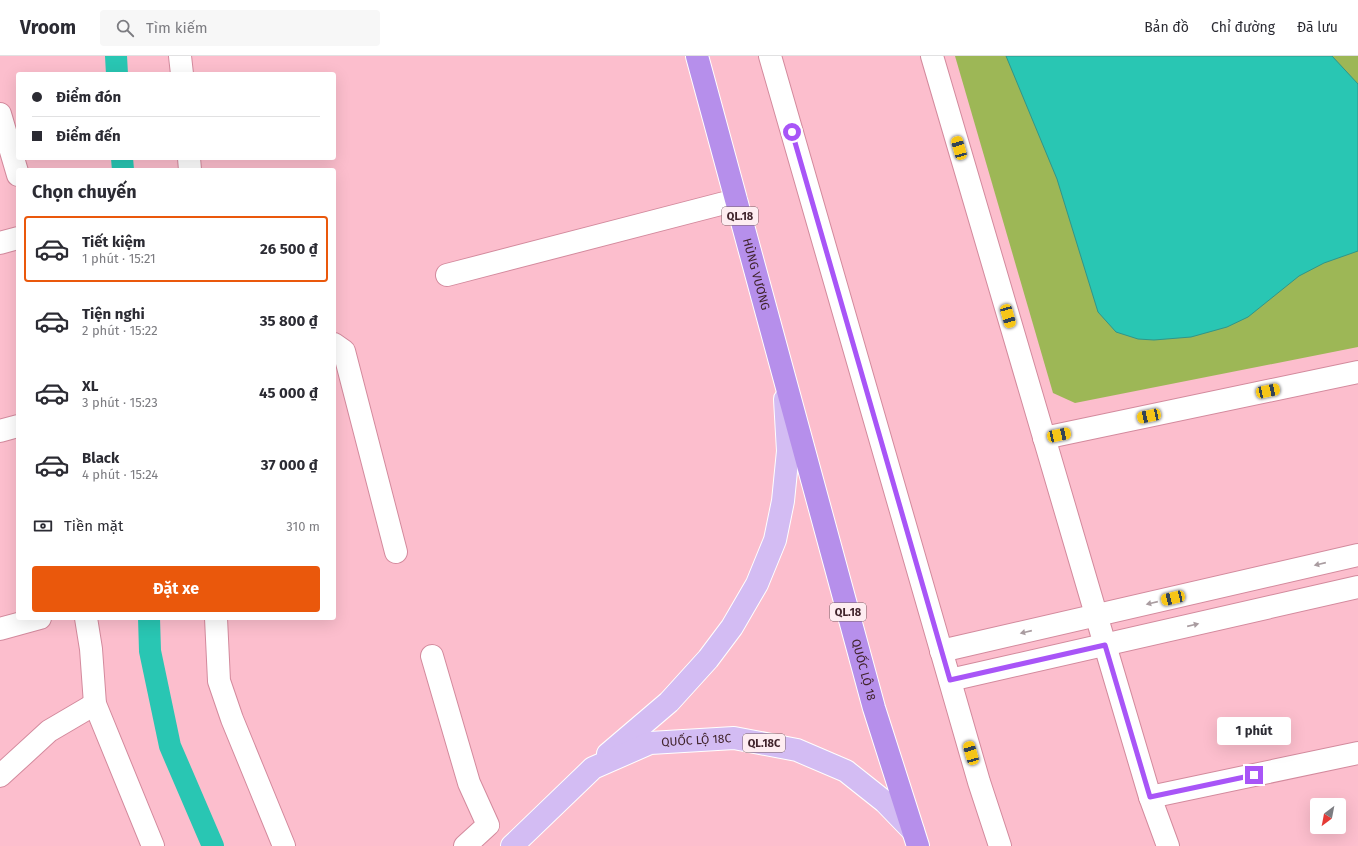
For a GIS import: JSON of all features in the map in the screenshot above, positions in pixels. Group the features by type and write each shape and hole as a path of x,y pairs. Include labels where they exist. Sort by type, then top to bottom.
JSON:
{"highway":[{"name":"HÙNG VƯƠNG","path":"697,56 784,376"},
{"name":"QUỐC LỘ 18","path":"784,376 874,708 916,839"}],"main road":[{"path":"593,768 669,702 708,659 732,627 757,584 775,540 783,501 788,451 784,376"},
{"name":"QUỐC LỘ 18C","path":"512,846 593,768 650,743 734,738 797,750 846,771 885,802 916,839"}],"street":[{"path":"180,56 182,72"},
{"path":"770,56 979,782 1000,846"},
{"path":"932,56 1150,797 1168,846"},
{"path":"0,114 16,168"},
{"path":"447,275 736,200"},
{"path":"0,243 16,239"},
{"path":"336,345 344,351 396,552"},
{"path":"1044,438 1358,372"},
{"path":"0,431 16,427"},
{"path":"941,651 1358,555"},
{"path":"950,680 1358,587"},
{"path":"0,629 33,620"},
{"path":"86,620 92,649 95,704 153,846"},
{"path":"216,620 220,681 232,719 284,846"},
{"path":"432,656 469,783 488,825 465,846"},
{"path":"0,776 49,731 95,704"},
{"path":"1150,797 1358,753"}],"shaded area":[{"path":"955,56 1358,56 1358,347 1075,403 1053,393"},
{"path":"1006,56 1332,56 1358,84 1358,251 1324,263 1299,276 1248,317 1227,327 1191,337 1154,340 1138,339 1116,332 1098,312 1057,179"}],"waterway":[{"path":"116,56 117,72"},
{"path":"122,160 123,168"},
{"path":"149,620 150,651 170,746 213,846"}],"route":[{"path":"792,132 950,680 1105,645 1150,797 1254,775"}]}
